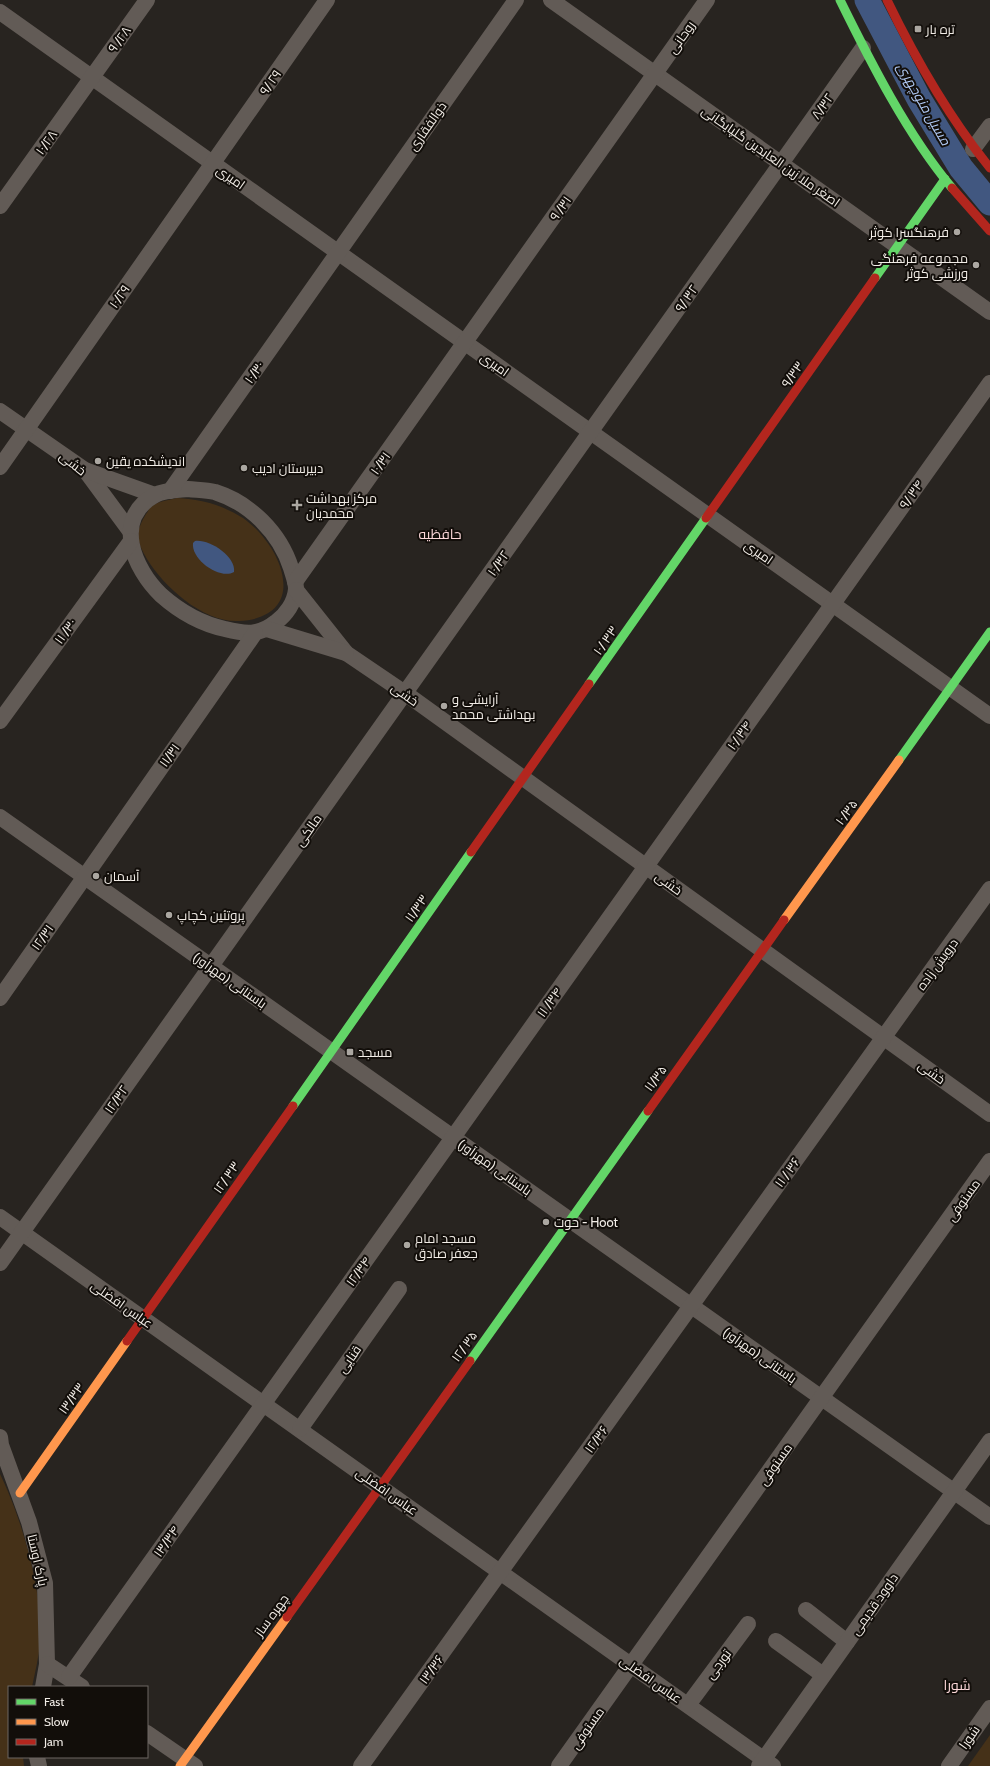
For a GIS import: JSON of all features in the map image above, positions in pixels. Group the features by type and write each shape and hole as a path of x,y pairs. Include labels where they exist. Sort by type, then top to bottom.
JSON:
{"street":[{"path":"0,5 4,0"},
{"name":"۹ /۲۸","path":"92,78 147,0"},
{"name":"۹/ ۲۹","path":"212,164 327,0"},
{"name":"ذوالفقاری","path":"338,253 516,0"},
{"name":"اصغر ملا زین العابدین گلپایگانی","path":"551,0 990,312"},
{"name":"روحانی","path":"655,74 707,0"},
{"path":"840,0 863,48 916,136 945,179 990,231"},
{"path":"892,3 923,69 950,116 990,168"},
{"name":"امیری","path":"0,12 990,716"},
{"name":"۸/۳۲","path":"781,164 863,48"},
{"name":"۹ /۳۱","path":"464,343 655,74"},
{"name":"۱۰/۲۸","path":"0,206 92,78"},
{"path":"974,149 990,126"},
{"name":"۱۰/۲۹","path":"0,467 212,164"},
{"name":"۹/ ۳۲","path":"590,432 781,164"},
{"name":"۹/۳۳","path":"708,516 945,179"},
{"name":"۱۰/۳۰","path":"130,536 138,510 162,493 338,253"},
{"name":"۱۰/۳۱","path":"261,631 277,621 288,610 295,586 464,343"},
{"name":"۹/ ۳۴","path":"832,604 990,383"},
{"name":"خشی","path":"0,410 86,470 130,536 135,556 146,576 161,594 174,606 213,626 239,632 261,631 346,653"},
{"name":"۱۰/۳۲","path":"405,693 590,432"},
{"path":"86,470 162,493"},
{"name":"خشی","path":"162,493 188,489 213,492 239,504 274,533 283,548 295,586 346,653 405,693 990,1114"},
{"name":"۱۰/ ۳۳","path":"523,779 708,516"},
{"name":"۱۱ /۳۰","path":"0,721 130,536"},
{"name":"۱۰/ ۳۴","path":"646,866 832,604"},
{"name":"۱۱/۳۱","path":"84,877 261,631"},
{"name":"۱۰/۳۵","path":"762,950 990,632"},
{"name":"مالکی","path":"211,966 405,693"},
{"name":"۱۱/۳۳","path":"331,1052 523,779"},
{"name":"باستانی (مهرآور)","path":"0,817 990,1518"},
{"name":"۱۱ /۳۴","path":"453,1138 646,866"},
{"name":"۱۲/۳۱","path":"0,998 84,877"},
{"name":"درویش زاده","path":"884,1038 990,890"},
{"name":"۱۱/۳۵","path":"570,1220 762,950"},
{"name":"۱۲/۳۲","path":"0,1264 211,966"},
{"name":"۱۱ / ۳۶","path":"691,1306 884,1038"},
{"name":"۱۲/ ۳۳","path":"143,1318 331,1052"},
{"name":"۱۲/۳۴","path":"263,1404 453,1138"},
{"name":"مستوفی","path":"559,1766 990,1161"},
{"name":"عباس افضلی","path":"0,1217 688,1705 765,1764"},
{"name":"۱۲/ ۳۵","path":"380,1486 570,1220"},
{"name":"قنایی","path":"300,1429 398,1289"},
{"name":"۱۲/۳۶","path":"500,1572 691,1306"},
{"name":"۱۳/۳۳","path":"20,1494 143,1318"},
{"name":"۱۳/۳۴","path":"69,1677 263,1404"},
{"name":"پارک اوستا","path":"0,1437 1,1445 20,1494 45,1584 47,1664 43,1686"},
{"name":"داوود قدیمی","path":"765,1764 823,1675 990,1442"},
{"name":"چهره ساز","path":"186,1764 380,1486"},
{"name":"۱۳/۳۶","path":"361,1766 500,1572"},
{"path":"806,1610 847,1642"},
{"name":"تورجی","path":"688,1705 748,1624"},
{"path":"776,1641 823,1675"},
{"path":"47,1664 81,1686"},
{"name":"شورا","path":"949,1766 990,1708"},
{"path":"148,1734 186,1764"}],"shaded area":[{"path":"177,498 203,501 219,506 243,518 257,530 269,545 278,562 283,578 282,594 276,607 261,617 239,621 226,620 212,616 199,610 186,601 154,570 139,543 139,528 150,508 160,502"},
{"path":"0,1474 16,1512 29,1556 38,1601 40,1642 32,1686 8,1686 8,1758 23,1758 24,1766 0,1766"},
{"path":"990,1735 990,1766 968,1766"}],"water":[{"path":"195,541 207,543 220,550 231,560 234,572 228,574 214,571 201,562 194,549 193,543"}],"waterway":[{"name":"مسیل منوچهری","path":"867,0 919,99 961,168 990,203"}],"traffic: fast":[{"path":"840,0 877,73 905,121 920,145 952,188"},
{"path":"875,278 945,179"},
{"path":"589,684 706,518"},
{"path":"899,760 990,632"},
{"path":"293,1106 471,852"},
{"path":"470,1361 648,1111"}],"traffic: slow":[{"path":"784,920 899,760"},
{"path":"20,1493 127,1341"},
{"path":"180,1766 287,1617"}],"traffic: jam":[{"path":"887,0 921,66 960,128 990,168"},
{"path":"952,188 990,231"},
{"path":"706,518 875,278"},
{"path":"471,852 589,684"},
{"path":"648,1111 784,920"},
{"path":"127,1341 293,1106"},
{"path":"287,1617 470,1361"}],"place":[{"name":"تره بار","path":"918,29"},
{"name":"فرهنگسرا کوثر","path":"957,232"},
{"name":"مجموعه فرهنگی ورزشی کوثر","path":"976,265"},
{"name":"اندیشکده یقین","path":"98,461"},
{"name":"دبیرستان ادیب","path":"244,468"},
{"name":"مرکز بهداشت محمدیان","path":"297,505"},
{"name":"آرایشی و بهداشتی محمد","path":"444,706"},
{"name":"آسمان","path":"96,876"},
{"name":"پروتئین کچاپ","path":"169,915"},
{"name":"مسجد","path":"350,1052"},
{"name":"حوت - Hoot","path":"546,1222"},
{"name":"مسجد امام جعفر صادق","path":"407,1245"}],"district":[{"name":"حافظیه","path":"440,534"},
{"name":"شورا","path":"957,1685"}]}
